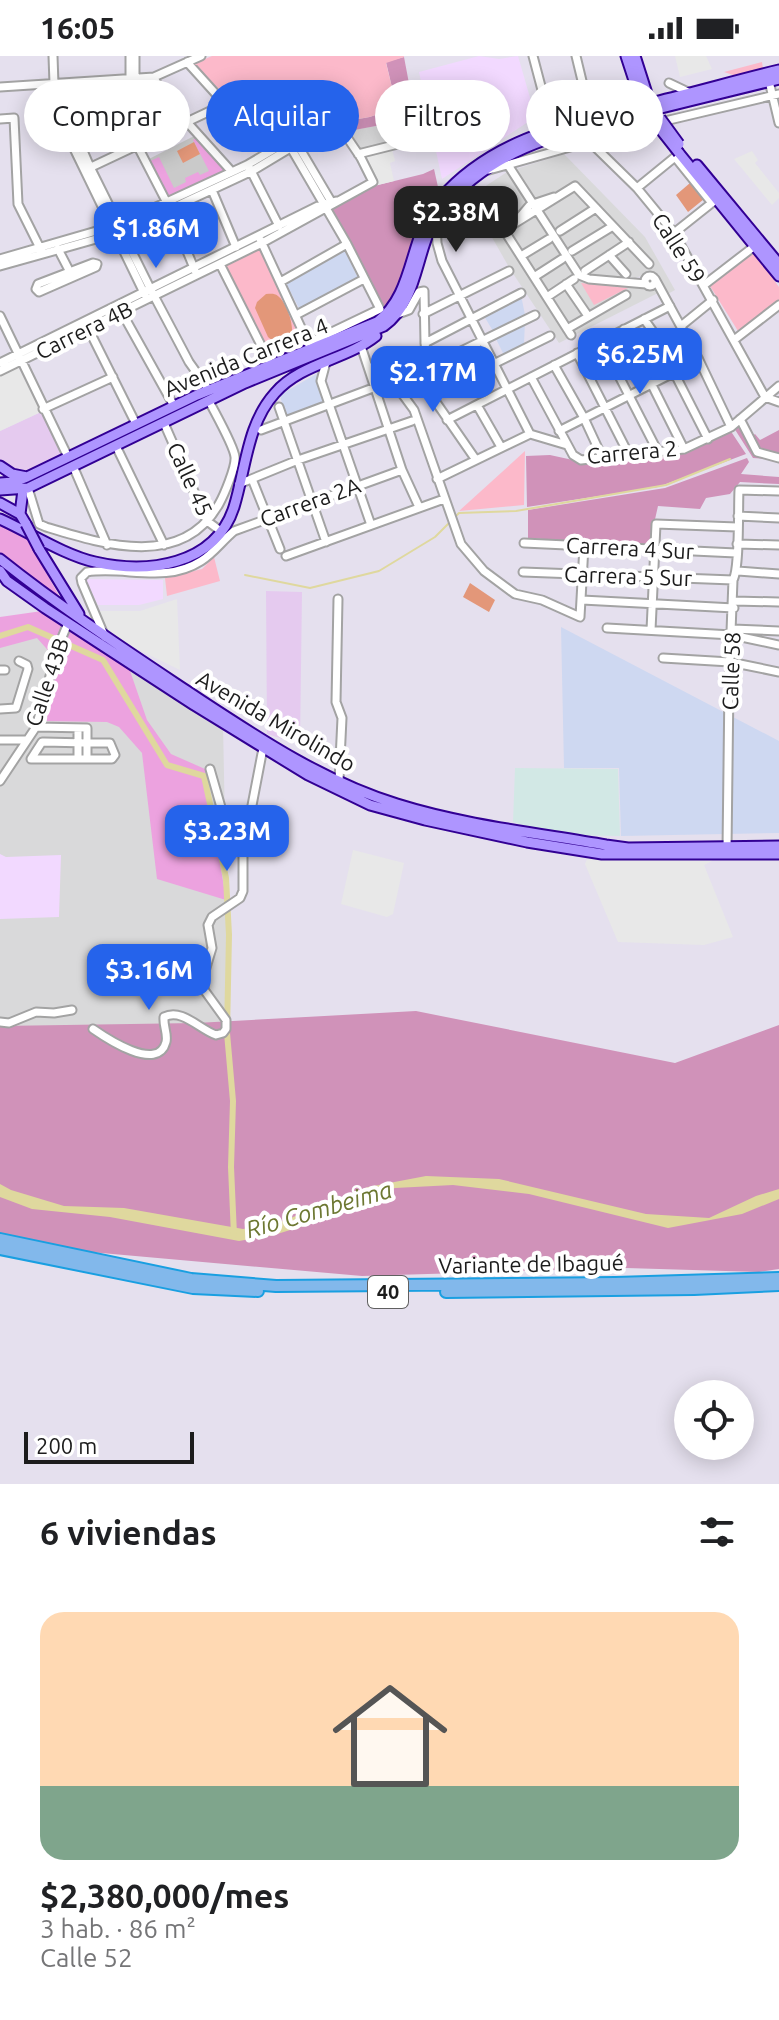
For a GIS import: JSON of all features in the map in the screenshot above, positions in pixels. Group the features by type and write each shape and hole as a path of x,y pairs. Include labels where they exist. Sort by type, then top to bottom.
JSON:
{"highway":[{"name":"Variante de Ibagué","path":"2,1243 191,1279 276,1286 779,1278"},
{"name":"Variante de Ibagué","path":"2,1243 193,1288 272,1292 467,1292 779,1285"}],"main road":[{"path":"626,56 636,80"},
{"path":"635,56 642,80"},
{"path":"663,105 690,93 779,70"},
{"path":"663,108 774,80"},
{"path":"663,130 714,201 779,264"},
{"path":"444,200 502,149 526,139"},
{"path":"444,200 507,156 526,147"},
{"path":"679,153 757,244 779,276"},
{"name":"Avenida Carrera 4","path":"0,490 26,485 174,406 273,371 384,326 398,314 407,299 425,240 444,200"},
{"name":"Avenida Carrera 4","path":"70,462 116,446 164,423 209,395 310,346 359,338 385,316 399,298 423,225 444,200"},
{"path":"0,519 85,559 128,567 173,563 200,551 224,534 253,432 267,403 288,381 327,361 359,338"},
{"path":"0,466 26,485 20,514 0,503"},
{"name":"Avenida Carrera 4","path":"0,483 26,485"},
{"name":"Avenida Mirolindo","path":"20,514 83,621 263,744 346,795 425,820 602,854 779,846"},
{"path":"0,559 83,621"},
{"name":"Avenida Mirolindo","path":"2,576 68,623 230,728 339,781 419,810 628,848 779,854"}],"street":[{"path":"51,80 53,56"},
{"path":"132,56 132,80 154,77 201,56"},
{"path":"175,56 175,68"},
{"path":"533,56 539,80"},
{"path":"576,56 582,80"},
{"path":"187,62 206,83"},
{"path":"774,80 779,123"},
{"path":"669,83 690,93"},
{"path":"0,87 24,86"},
{"path":"663,121 776,95"},
{"path":"0,119 14,118 18,204 41,251"},
{"path":"190,125 232,172"},
{"path":"358,154 375,150"},
{"path":"26,485 39,524 107,545 164,545 207,521 222,499 235,458 209,395 149,294 78,152"},
{"path":"87,168 123,152"},
{"path":"140,152 196,272"},
{"path":"168,207 232,172 249,168 270,152"},
{"path":"0,259 58,249 116,229 212,190 278,152"},
{"path":"261,240 310,346 380,309 330,204 299,152"},
{"path":"483,172 554,152"},
{"name":"Calle 59","path":"600,152 637,188 674,233 765,397"},
{"path":"637,188 679,153"},
{"name":"Carrera 4B","path":"0,371 19,358 149,294 220,264 373,182 358,154"},
{"path":"508,165 579,275 652,283 681,326 731,427"},
{"path":"249,168 279,226"},
{"path":"626,295 588,316 569,332 504,230 535,206 575,186 649,264"},
{"path":"212,190 236,247"},
{"path":"674,233 714,201"},
{"name":"Carrera 4B","path":"196,272 236,247 261,240 279,226 330,204"},
{"path":"560,231 596,208"},
{"path":"436,216 438,251 530,434"},
{"path":"572,251 613,226"},
{"path":"0,266 116,229"},
{"path":"521,256 549,239"},
{"path":"585,275 629,242"},
{"path":"282,281 347,244"},
{"path":"704,285 757,244"},
{"path":"58,249 71,274"},
{"path":"609,255 628,278"},
{"path":"534,277 562,259"},
{"path":"220,264 271,365"},
{"path":"423,314 509,271"},
{"path":"296,315 364,279"},
{"path":"547,297 574,279"},
{"path":"566,284 588,316"},
{"path":"398,314 409,310 421,291 425,293 423,314 431,395 476,460"},
{"path":"425,343 521,293"},
{"name":"Carrera 4B","path":"86,325 121,311 149,294"},
{"path":"681,326 713,300"},
{"path":"734,340 779,305"},
{"path":"447,420 670,306"},
{"path":"121,311 174,406"},
{"path":"427,362 443,360 535,315"},
{"path":"0,316 107,545"},
{"path":"644,319 675,372 708,439"},
{"path":"86,325 136,424"},
{"path":"624,329 684,449"},
{"path":"431,395 550,336"},
{"path":"359,338 402,470 419,507"},
{"path":"601,341 658,452"},
{"path":"577,353 629,455"},
{"name":"Carrera 4B","path":"0,363 19,358"},
{"path":"559,431 699,360"},
{"path":"327,361 321,381 371,525"},
{"path":"554,365 603,459"},
{"path":"368,366 392,380 414,410 459,541 484,571 515,594 542,600 580,617 584,546"},
{"path":"43,409 113,377"},
{"path":"531,377 567,445"},
{"name":"Carrera 2","path":"567,445 573,455 581,460 684,449 731,427 779,386"},
{"path":"261,430 373,388"},
{"path":"765,397 779,402"},
{"path":"477,405 501,447"},
{"path":"279,407 326,542"},
{"path":"740,419 757,452 779,458"},
{"path":"239,484 412,421"},
{"name":"Calle 45","path":"164,423 207,521 224,534"},
{"path":"437,479 530,434 567,445"},
{"path":"116,446 164,545"},
{"name":"Carrera 2A","path":"105,637 95,608 83,588 81,578 87,572 144,575 182,570 198,564 214,552 224,534 402,470"},
{"path":"252,479 280,549"},
{"path":"733,580 738,571 739,490 779,491"},
{"path":"286,556 419,507 445,503"},
{"path":"738,516 779,518"},
{"path":"651,630 656,524 737,527"},
{"name":"Carrera 4 Sur","path":"524,543 655,549 779,545"},
{"path":"738,571 779,574"},
{"name":"Carrera 5 Sur","path":"523,572 733,580"},
{"name":"Calle 58","path":"727,850 733,580"},
{"path":"338,599 336,702 342,718 339,781"},
{"path":"582,600 652,604 779,602"},
{"name":"Calle 43B","path":"0,781 36,727 58,647 68,623"},
{"path":"607,628 779,631"},
{"path":"732,632 779,645"},
{"path":"663,658 730,662 779,672"},
{"path":"0,709 16,708 28,669 19,661"},
{"path":"36,727 82,728 82,759"},
{"path":"1,741 26,740"},
{"path":"42,742 82,743 110,743 115,755 110,759 31,759 42,742"},
{"path":"93,1029 120,1047 141,1054 155,1054 162,1050 166,1035 164,1017 169,1013 190,1020 209,1033 223,1033 226,1020 205,991 202,981 212,948 208,925 212,917 233,905 243,891 243,852 263,744"},
{"path":"210,769 233,849 243,852"},
{"path":"0,1022 9,1023 36,1012 72,1010"}],"shaded area":[{"path":"212,56 404,56 386,63 390,80 375,80 375,115 359,118 359,80 210,80 193,64"},
{"path":"479,56 499,59 518,56 526,84 526,123 510,134 510,80 421,80 419,72"},
{"path":"675,56 706,56 712,69 680,77"},
{"path":"404,57 408,80 390,80 386,62"},
{"path":"762,62 763,69 736,76 724,72"},
{"path":"375,115 375,126 359,129 359,119"},
{"path":"375,126 375,148 359,152 359,129"},
{"path":"198,134 206,143 206,152 214,152 232,172 167,203 145,161 163,152 190,152 190,138"},
{"path":"199,136 206,144 206,152 214,152 232,172 167,203 146,163 159,157 174,188 186,182 185,178 209,171 193,140"},
{"path":"194,142 200,154 183,163 178,152 190,152 190,144"},
{"path":"752,151 758,160 755,163 779,193 779,198 772,205 734,159"},
{"path":"393,152 395,161 390,163 394,181 378,185 364,158"},
{"path":"436,152 483,152 442,179"},
{"path":"564,154 645,237 675,290 666,295 657,278 650,273 635,278 582,275 516,169"},
{"path":"434,169 438,187 421,214 395,296 383,311 332,211 339,202 378,185"},
{"path":"507,172 581,279 653,287 660,292 559,343 510,269 469,197"},
{"path":"690,183 704,199 688,212 676,195"},
{"path":"260,247 304,342 270,358 224,264"},
{"path":"343,248 359,280 300,310 285,281"},
{"path":"753,251 779,287 779,300 738,331 710,286"},
{"path":"581,283 628,288 594,305"},
{"path":"266,294 278,296 288,310 292,334 286,342 273,341 268,337 255,308"},
{"path":"521,295 525,315 493,331 484,316"},
{"path":"525,321 524,344 504,355 495,337"},
{"path":"18,367 41,412 0,431 0,375"},
{"path":"318,373 324,402 285,416 280,395"},
{"path":"41,412 66,455 24,474 15,472 0,461 0,431"},
{"path":"740,423 750,438 755,434 760,440 779,430 779,460 753,458 734,428"},
{"path":"730,430 746,454 658,487 527,507 526,456 550,455 582,462 680,451"},
{"path":"525,451 524,505 459,511"},
{"path":"747,458 749,462 741,474 779,477 779,484 740,482 730,494 706,498 700,509 658,506 649,546 528,538 528,510 665,488"},
{"path":"0,524 26,536 63,603 0,556"},
{"path":"214,557 220,581 167,596 165,578 202,569"},
{"path":"85,579 163,580 163,599 139,605 98,605"},
{"path":"470,583 495,600 489,612 463,597"},
{"path":"266,591 302,592 300,744 267,734"},
{"path":"177,599 180,670 110,636 97,611 140,611"},
{"path":"42,611 128,665 147,720 171,754 205,769 226,900 157,879 142,753 119,727 107,722 42,721 54,657 37,638 0,648 0,617"},
{"path":"68,623 223,724 233,1229 0,1216 0,628"},
{"path":"561,627 779,741 779,833 621,836 619,768 564,768"},
{"path":"515,768 618,769 620,836 557,835 513,822"},
{"path":"353,850 404,863 393,914 387,917 341,904"},
{"path":"0,854 6,857 61,855 59,917 0,919"},
{"path":"715,855 712,861 704,865 733,937 704,945 618,942 585,864 588,857"},
{"path":"416,1011 675,1063 779,1025 779,1269 759,1272 626,1268 362,1276 79,1251 0,1235 0,1026 196,1023"}],"water":[{"name":"Río Combeima","path":"426,1176 499,1179 646,1214 709,1218 779,1189 779,1199 742,1214 668,1228 529,1194 453,1185 395,1188 350,1203 316,1222 274,1235 239,1241 110,1217 32,1209 0,1197 0,1184 64,1206 124,1208 243,1229 278,1223 368,1187"}],"waterway":[{"path":"456,516 459,513 516,511 666,485 730,459"},
{"path":"245,575 310,588 379,571 435,537 451,521"},
{"name":"Río Combeima","path":"0,636 28,627 103,660 167,765 204,776 226,878 229,935 227,1033 233,1101 231,1167 234,1235"}]}
